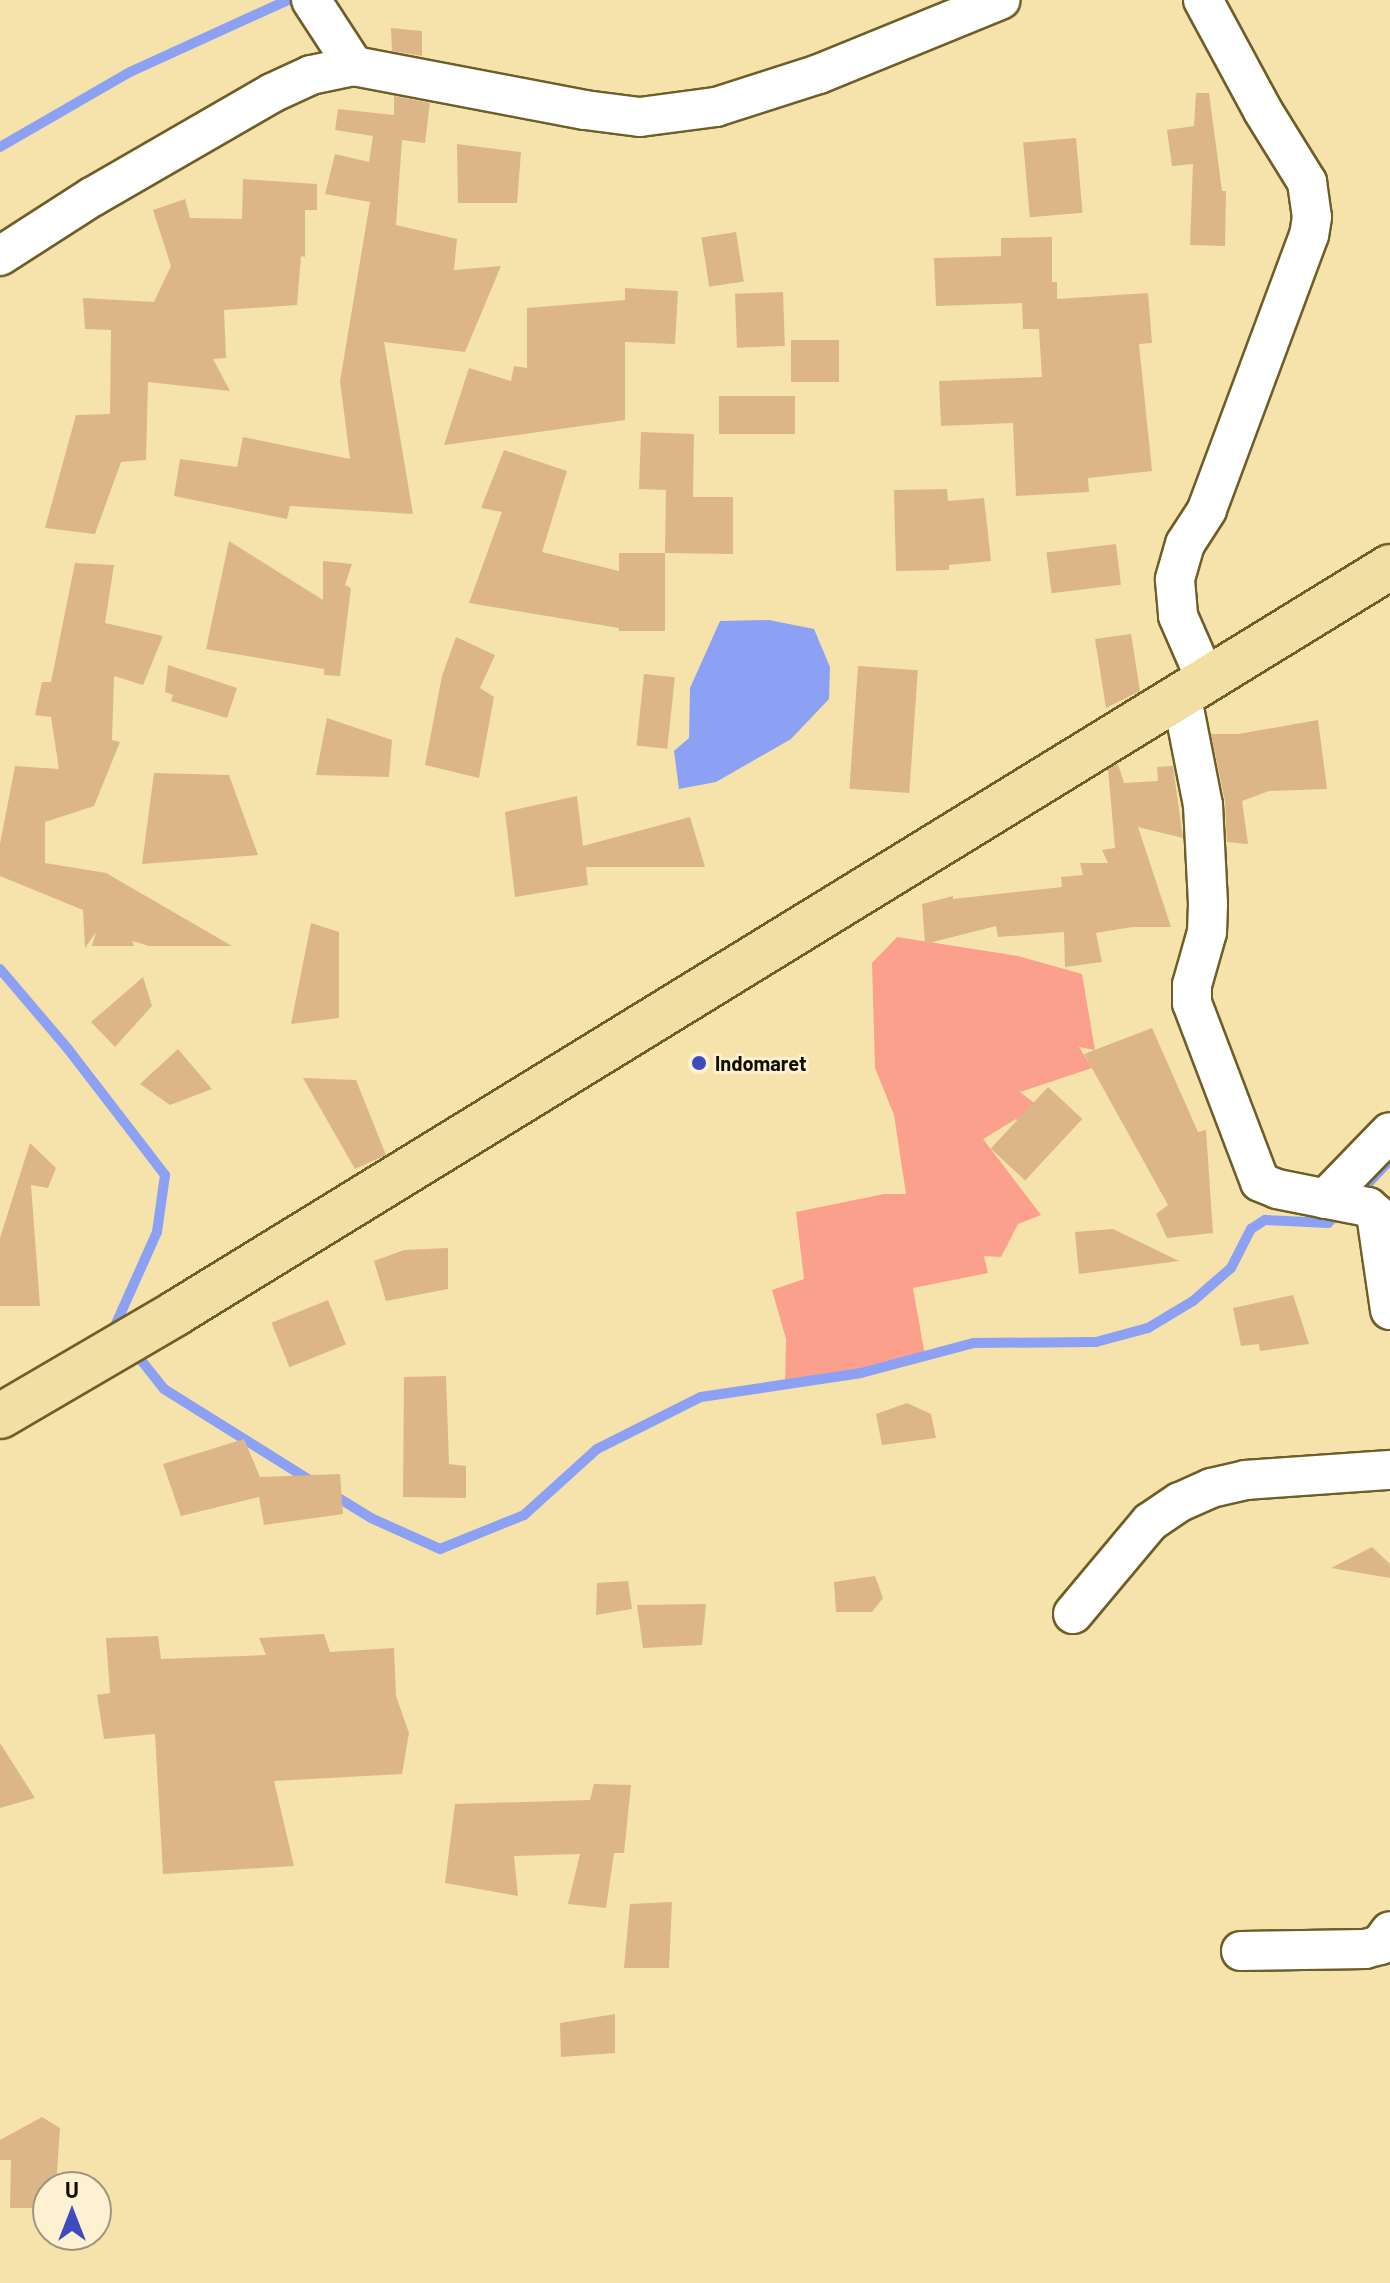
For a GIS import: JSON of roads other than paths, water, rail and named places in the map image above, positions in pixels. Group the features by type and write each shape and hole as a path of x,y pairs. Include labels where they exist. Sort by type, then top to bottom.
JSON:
{"main road":[{"path":"0,1416 176,1313 1390,567"}],"street":[{"path":"311,0 354,66"},
{"path":"0,256 92,197 272,93 311,75 354,66 585,110 640,117 671,115 716,107 819,74 1000,0"},
{"path":"1203,0 1263,111 1307,182 1312,217 1309,235 1207,510 1185,544 1175,580 1178,616 1193,687 1208,904 1207,932 1192,985 1192,1003 1260,1182 1343,1203 1380,1225 1390,1310"},
{"path":"1343,1203 1390,1132"},
{"path":"1073,1614 1150,1522 1180,1502 1211,1488 1246,1480 1390,1470"},
{"path":"1241,1951 1365,1949 1380,1945 1390,1931"}],"water":[{"path":"769,620 814,629 830,667 829,699 791,739 716,782 679,789 674,751 689,738 690,688 720,621"}],"waterway":[{"path":"0,147 130,72 288,0"},
{"path":"0,969 68,1049 165,1175 157,1232 115,1326 121,1334"},
{"path":"1357,1195 1390,1160"},
{"path":"332,1494 371,1518 440,1549 524,1515 597,1449 701,1397 861,1373 974,1343 1096,1342 1148,1328 1193,1301 1231,1268 1251,1229 1265,1220 1328,1223 1339,1212"},
{"path":"133,1350 164,1389 311,1481"}],"place":[{"name":"Indomaret","path":"699,1063"}]}
